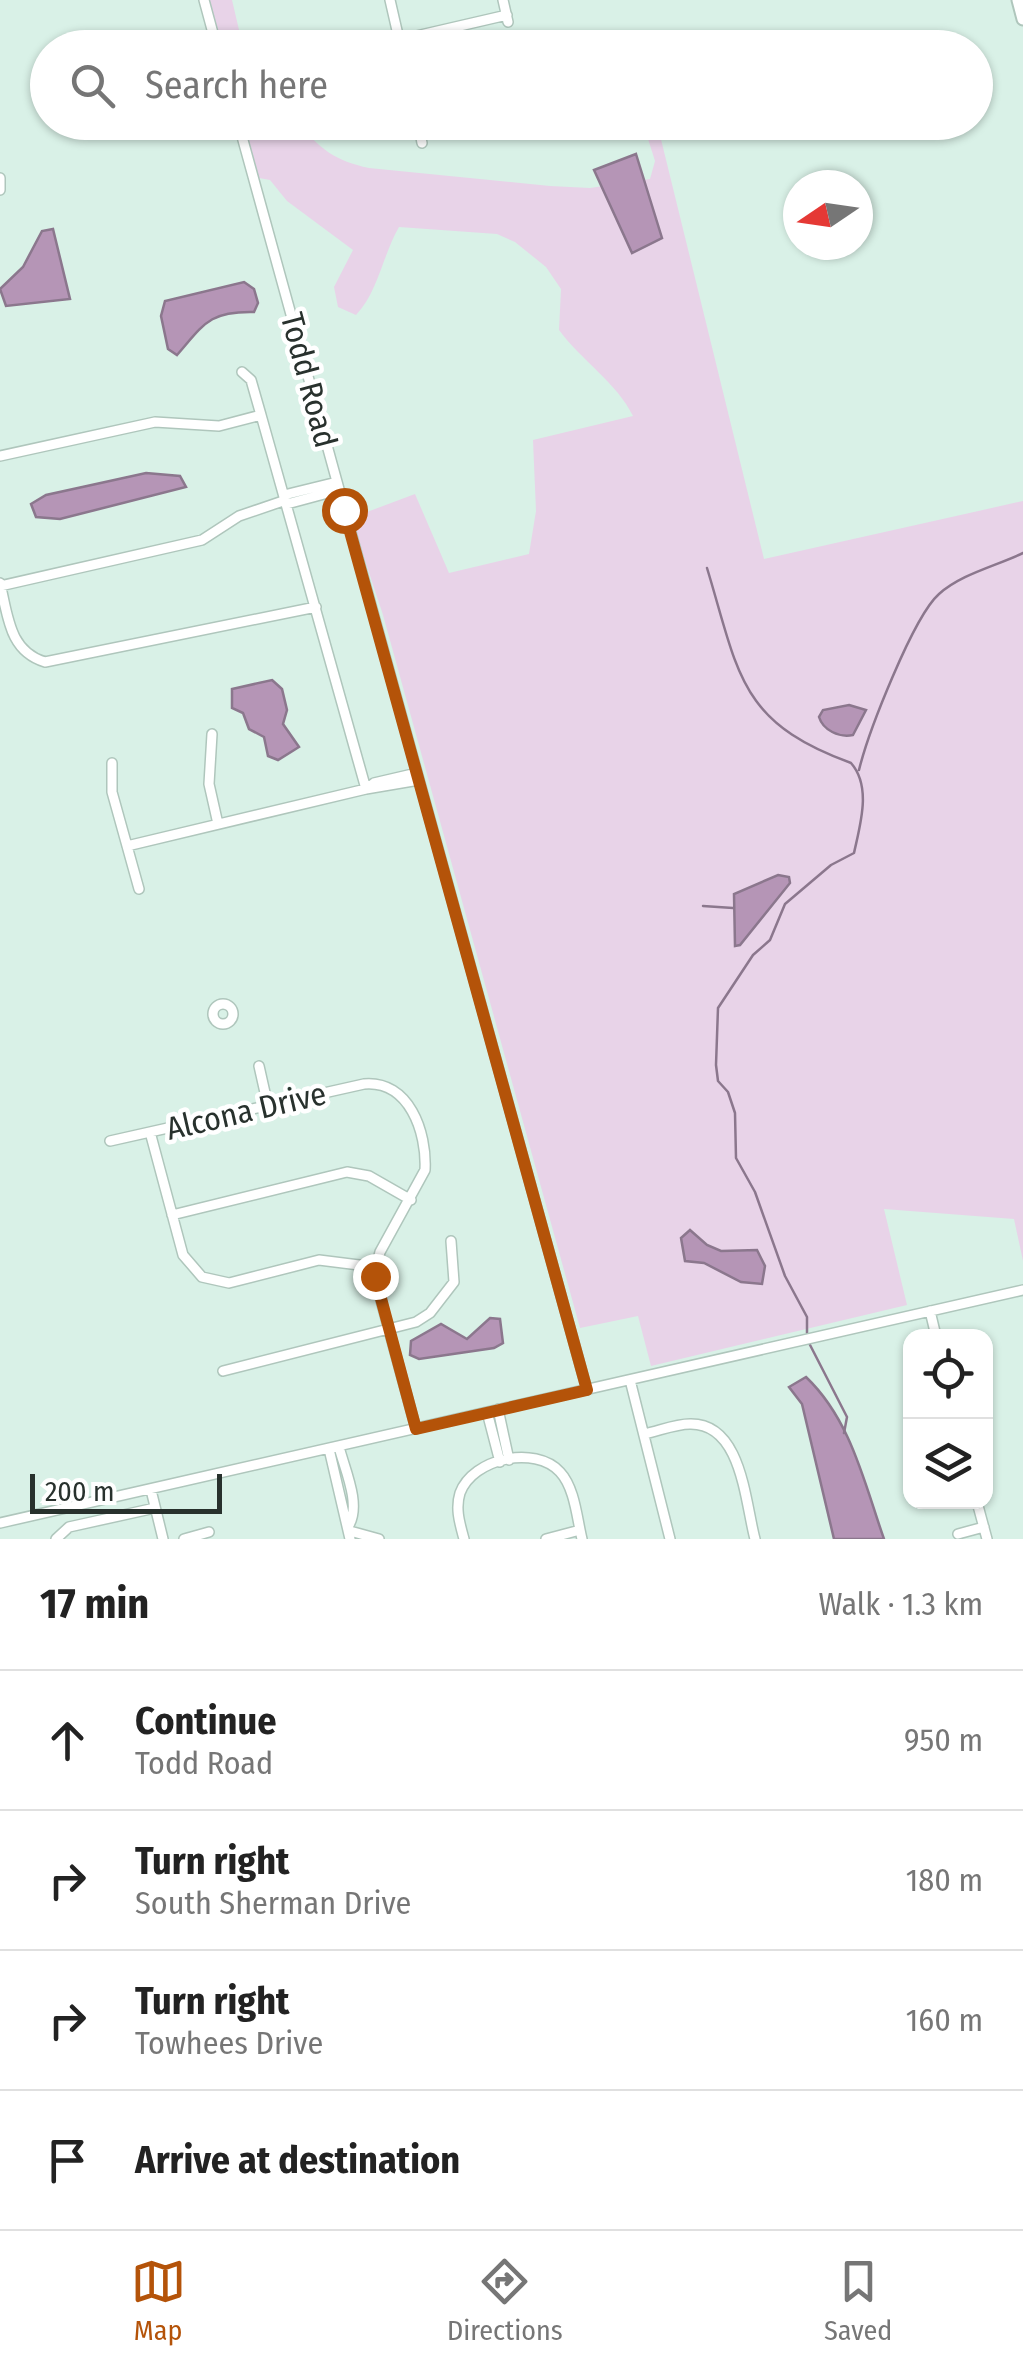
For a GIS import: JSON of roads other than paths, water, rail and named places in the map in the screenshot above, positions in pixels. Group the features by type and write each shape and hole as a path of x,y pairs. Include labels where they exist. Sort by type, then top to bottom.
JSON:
{"main road":[{"path":"1018,0 1023,19"}],"street":[{"path":"204,0 212,30"},
{"path":"390,0 397,30"},
{"path":"458,30 508,18 504,0"},
{"name":"Todd Road","path":"243,140 587,1390"},
{"path":"0,178 0,190"},
{"path":"242,372 251,380 262,415 366,789"},
{"path":"0,456 155,422 219,426 262,415"},
{"path":"316,607 45,662 32,658 13,638 0,585 202,540 239,516 338,486"},
{"path":"212,734 209,784 218,824"},
{"path":"112,764 111,790 139,890"},
{"path":"126,846 366,789 374,782 418,776"},
{"path":"259,1066 268,1106"},
{"name":"Alcona Drive","path":"110,1141 364,1084 383,1085 408,1103 424,1153 425,1170 411,1200"},
{"path":"150,1132 184,1255 197,1273 229,1284 316,1260 375,1267"},
{"path":"172,1215 351,1172 369,1176 411,1200 375,1267 416,1429"},
{"path":"223,1371 423,1319 449,1292 456,1270 451,1242"},
{"path":"0,1523 1023,1290"},
{"path":"930,1311 934,1329"},
{"path":"630,1380 670,1539"},
{"path":"493,1411 505,1461"},
{"path":"644,1434 692,1424 722,1436 733,1454 755,1539"},
{"path":"334,1448 353,1503 350,1532 379,1539"},
{"path":"464,1539 457,1508 462,1490 476,1472 505,1461 536,1458 556,1468 569,1488 581,1535 546,1539"},
{"path":"150,1490 163,1539"},
{"path":"56,1539 69,1527 155,1508"},
{"path":"979,1509 986,1539"},
{"path":"958,1534 984,1527"},
{"path":"184,1539 209,1532"}],"waterway":[{"path":"859,770 893,677 928,607 958,581 1023,553"},
{"path":"707,568 727,637 749,690 785,730 851,763 863,795 854,853 831,865 785,904 770,940 753,955 718,1008 716,1065 718,1081 728,1092 735,1113 736,1158 755,1192 785,1276 807,1317 807,1333"},
{"path":"703,906 733,908"},
{"path":"808,1341 847,1417 844,1433"}]}
